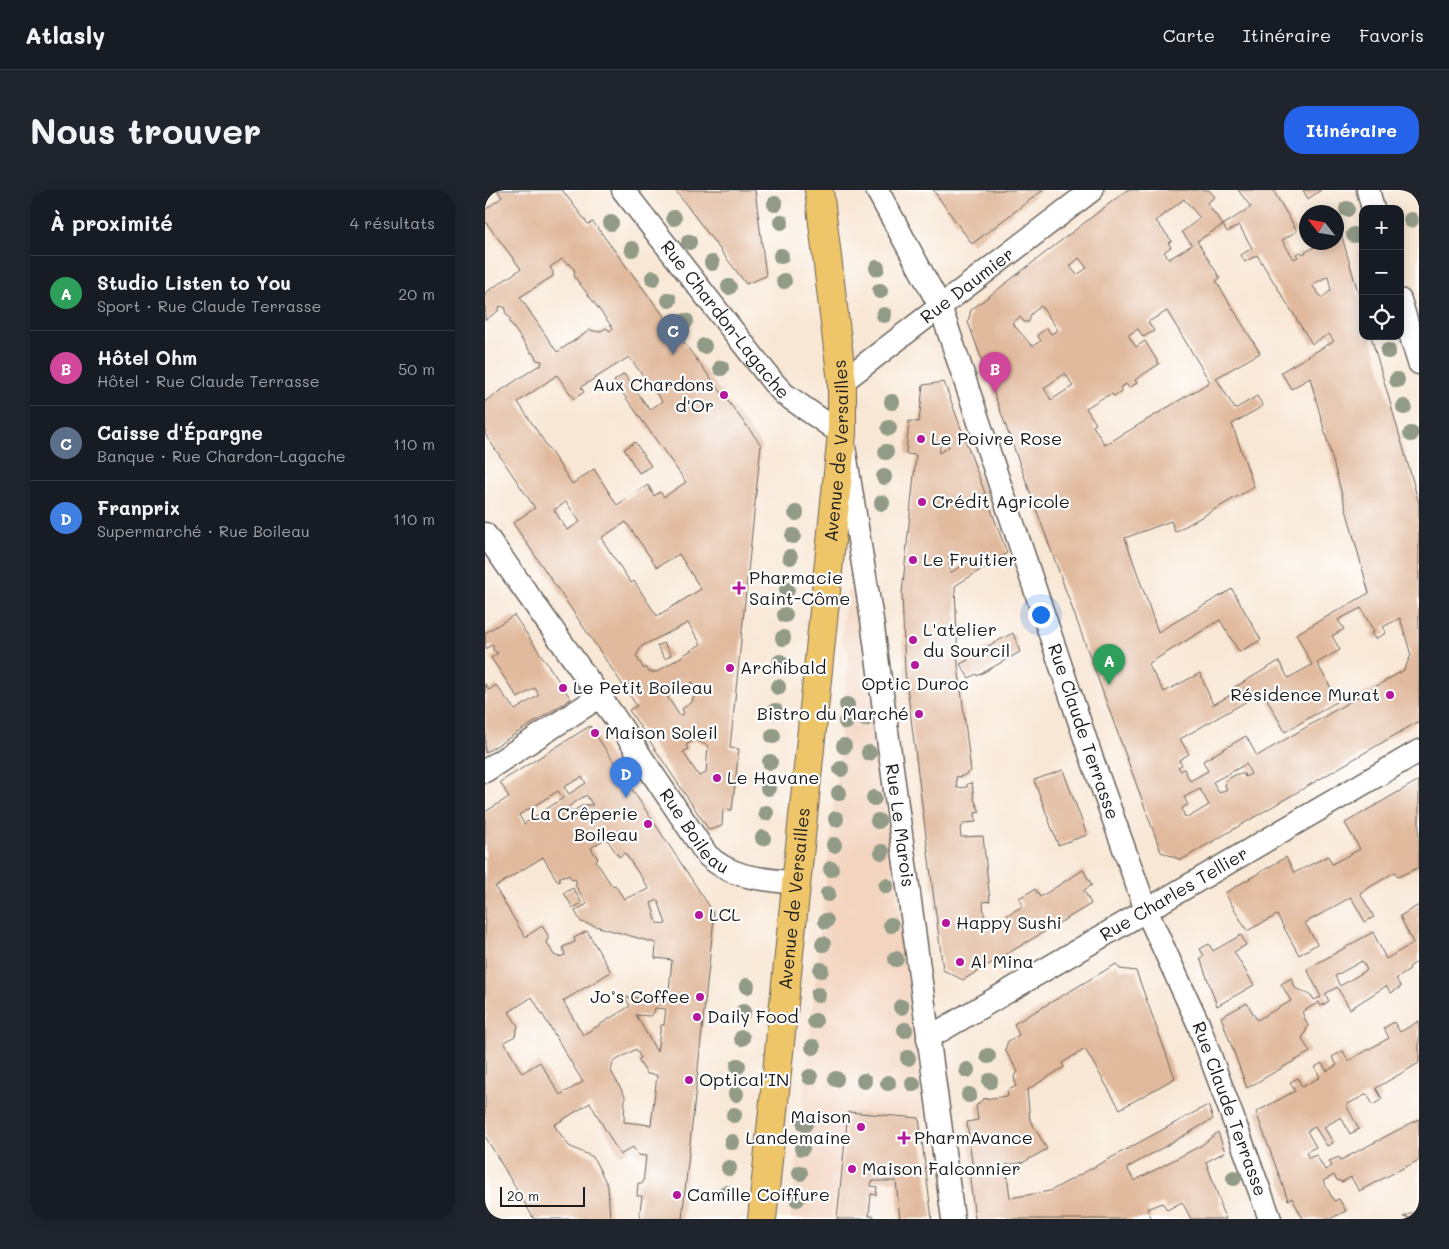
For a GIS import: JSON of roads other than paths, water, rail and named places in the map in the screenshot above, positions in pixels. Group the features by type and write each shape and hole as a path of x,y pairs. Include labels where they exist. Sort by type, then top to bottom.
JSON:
{"main road":[{"name":"Avenue de Versailles","path":"762,1219 843,434 842,382 819,190"}],"street":[{"name":"Rue Chardon-Lagache","path":"623,190 773,382 784,394 843,434"},
{"name":"Rue Claude Terrasse","path":"877,190 940,306 1091,759 1146,910 1198,1024 1270,1219"},
{"name":"Rue Daumier","path":"842,382 1092,190"},
{"path":"1368,190 1372,205"},
{"path":"1404,313 1419,363"},
{"name":"Rue Le Marois","path":"843,434 873,626 953,1219"},
{"name":"Rue Boileau","path":"485,534 599,696 707,855 719,866 741,876 797,883"},
{"path":"485,771 599,696"},
{"name":"Rue Charles Tellier","path":"928,1038 1419,751"}],"place":[{"name":"Caisse d'Épargne","path":"673,355"},
{"name":"Hôtel Ohm","path":"995,393"},
{"name":"Aux Chardons d'Or","path":"724,395"},
{"name":"Le Poivre Rose","path":"921,439"},
{"name":"Crédit Agricole","path":"922,502"},
{"name":"Le Fruitier","path":"913,560"},
{"name":"Pharmacie Saint-Côme","path":"739,588"},
{"name":"L'atelier du Sourcil","path":"913,640"},
{"name":"Optic Duroc","path":"915,665"},
{"name":"Archibald","path":"730,668"},
{"name":"Studio Listen to You","path":"1109,685"},
{"name":"Le Petit Boileau","path":"563,688"},
{"name":"Résidence Murat","path":"1390,695"},
{"name":"Bistro du Marché","path":"919,714"},
{"name":"Maison Soleil","path":"595,733"},
{"name":"Le Havane","path":"717,778"},
{"name":"Franprix","path":"626,798"},
{"name":"La Crêperie Boileau","path":"648,824"},
{"name":"LCL","path":"699,915"},
{"name":"Happy Sushi","path":"946,923"},
{"name":"Al Mina","path":"960,962"},
{"name":"Jo’s Coffee","path":"700,997"},
{"name":"Daily Food","path":"697,1017"},
{"name":"Optical'IN","path":"689,1080"},
{"name":"Maison Landemaine","path":"861,1127"},
{"name":"PharmAvance","path":"904,1138"},
{"name":"Maison Falconnier","path":"852,1169"},
{"name":"Camille Coiffure","path":"677,1195"}]}
